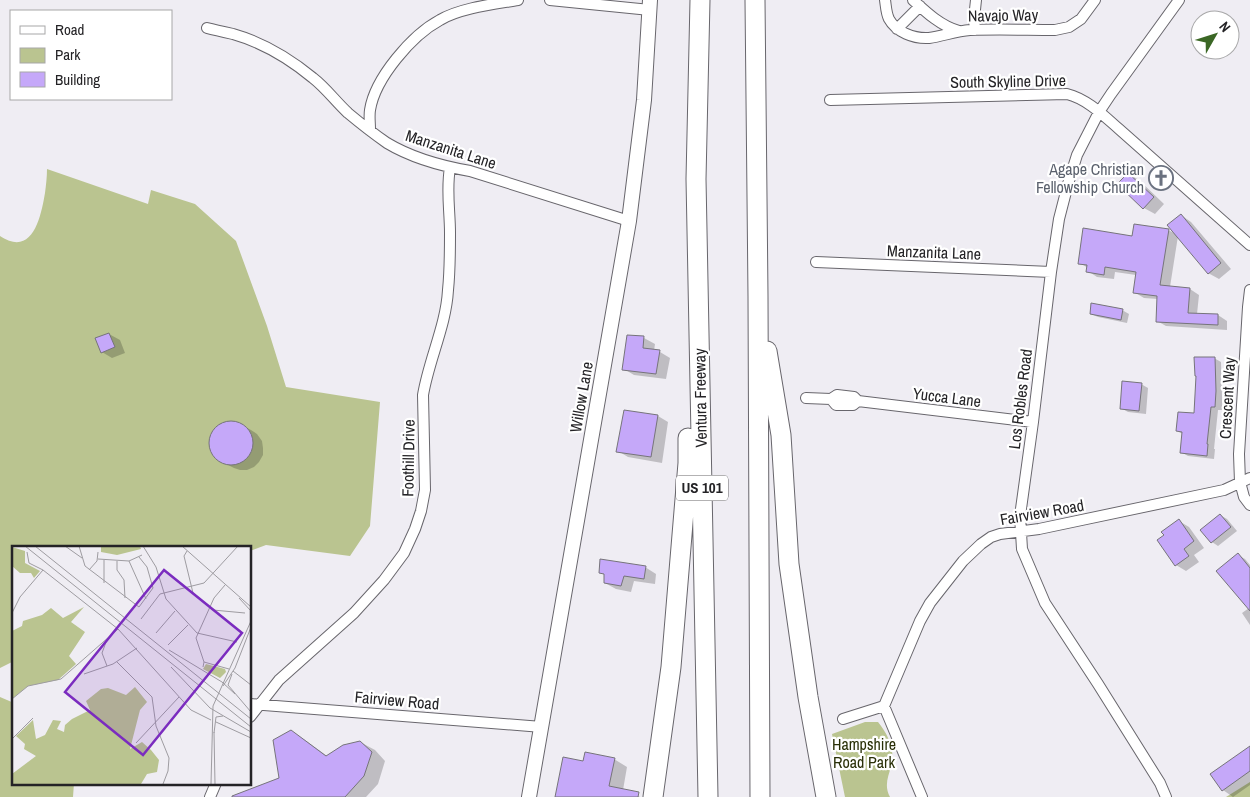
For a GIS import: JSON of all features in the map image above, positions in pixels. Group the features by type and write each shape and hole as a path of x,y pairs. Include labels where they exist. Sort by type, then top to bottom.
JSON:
{"highway":[{"name":"Ventura Freeway","path":"700,0 696,179 708,797"},
{"path":"755,0 760,797"},
{"path":"653,797 671,667 688,463 689,223 696,179"},
{"path":"758,296 781,435 789,564 808,697 826,797"}],"street":[{"path":"370,129 370,110 374,94 386,72 398,55 426,29 440,19 459,12 518,0"},
{"path":"550,0 650,5"},
{"path":"885,0 889,18 897,29 917,3"},
{"path":"975,30 976,0"},
{"name":"Navajo Way","path":"897,29 909,35 926,38 959,31 975,30 1056,30 1069,27 1081,20 1095,0"},
{"name":"Los Robles Road","path":"1166,797 1160,783 1045,603 1022,549 1020,516 1051,272 1059,219 1068,184 1077,156 1099,112 1179,0"},
{"name":"Navajo Way","path":"917,3 937,20 959,31"},
{"name":"Willow Lane","path":"529,797 629,221 644,100 650,5"},
{"name":"Manzanita Lane","path":"206,28 247,39 282,56 313,78 347,112 386,142 410,155 450,168 470,171 629,221"},
{"name":"South Skyline Drive","path":"830,100 1067,94 1077,96 1099,112 1250,245"},
{"name":"Foothill Drive","path":"254,704 354,613 384,580 404,553 415,529 425,490 424,395 446,312 450,232 447,180 450,168"},
{"name":"Manzanita Lane","path":"816,262 1051,272"},
{"name":"Crescent Way","path":"1250,290 1239,454 1240,482 1244,497 1250,505"},
{"name":"Yucca Lane","path":"806,398 831,400 837,395 854,397 858,401 1033,422"},
{"name":"Fairview Road","path":"884,706 920,621 930,604 963,561 991,537 1020,530 1039,529 1224,490 1250,478"},
{"name":"Fairview Road","path":"254,704 542,727"},
{"path":"843,719 884,706 922,797"},
{"path":"210,797 216,784"}],"green space":[{"path":"47,169 148,204 151,190 195,204 236,241 267,326 286,387 380,402 370,526 350,556 266,545 251,551 251,546 12,546 12,662 0,668 0,236 11,241 20,242 28,238 38,223"},
{"path":"0,697 12,702 12,784 74,784 73,797 0,797"},
{"name":"Hampshire Road Park","path":"865,722 878,722 885,732 892,749 892,761 887,785 890,797 845,797 832,734"},
{"path":"1250,782 1250,797 1226,797"}],"building":[{"path":"1128,173 1154,197 1143,209 1117,184"},
{"path":"1181,214 1221,263 1208,274 1167,225"},
{"path":"1134,224 1169,229 1160,285 1190,288 1188,313 1218,314 1218,325 1156,322 1157,296 1133,293 1136,272 1105,267 1104,275 1086,272 1087,265 1078,264 1083,228 1132,236"},
{"path":"1091,303 1123,309 1121,320 1090,314"},
{"path":"109,333 115,347 101,353 95,338"},
{"path":"627,335 644,336 643,348 660,350 656,374 622,370"},
{"path":"1194,357 1215,357 1215,407 1211,407 1207,456 1180,453 1182,432 1176,431 1178,412 1194,413 1196,376"},
{"path":"1122,381 1142,383 1139,411 1120,409"},
{"path":"624,410 658,415 651,457 616,452"},
{"path":"235,421 247,427 252,434 252,452 247,459 240,464 227,465 219,462 212,455 209,439 212,431 219,424"},
{"path":"1220,514 1231,527 1211,543 1200,530"},
{"path":"1179,519 1194,541 1184,549 1189,556 1175,566 1157,540 1164,535 1161,532"},
{"path":"1238,553 1250,568 1250,611 1216,571"},
{"path":"600,559 646,566 644,579 624,576 621,586 604,583 604,574 599,573"},
{"path":"291,730 326,756 343,745 360,741 372,752 364,776 345,797 232,797 279,778 273,740"},
{"path":"1250,746 1250,771 1222,791 1210,774"},
{"path":"585,752 615,758 609,786 639,792 638,797 555,797 563,757 583,761"}],"place":[{"name":"Agape Christian Fellowship Church","path":"1161,178"}]}
